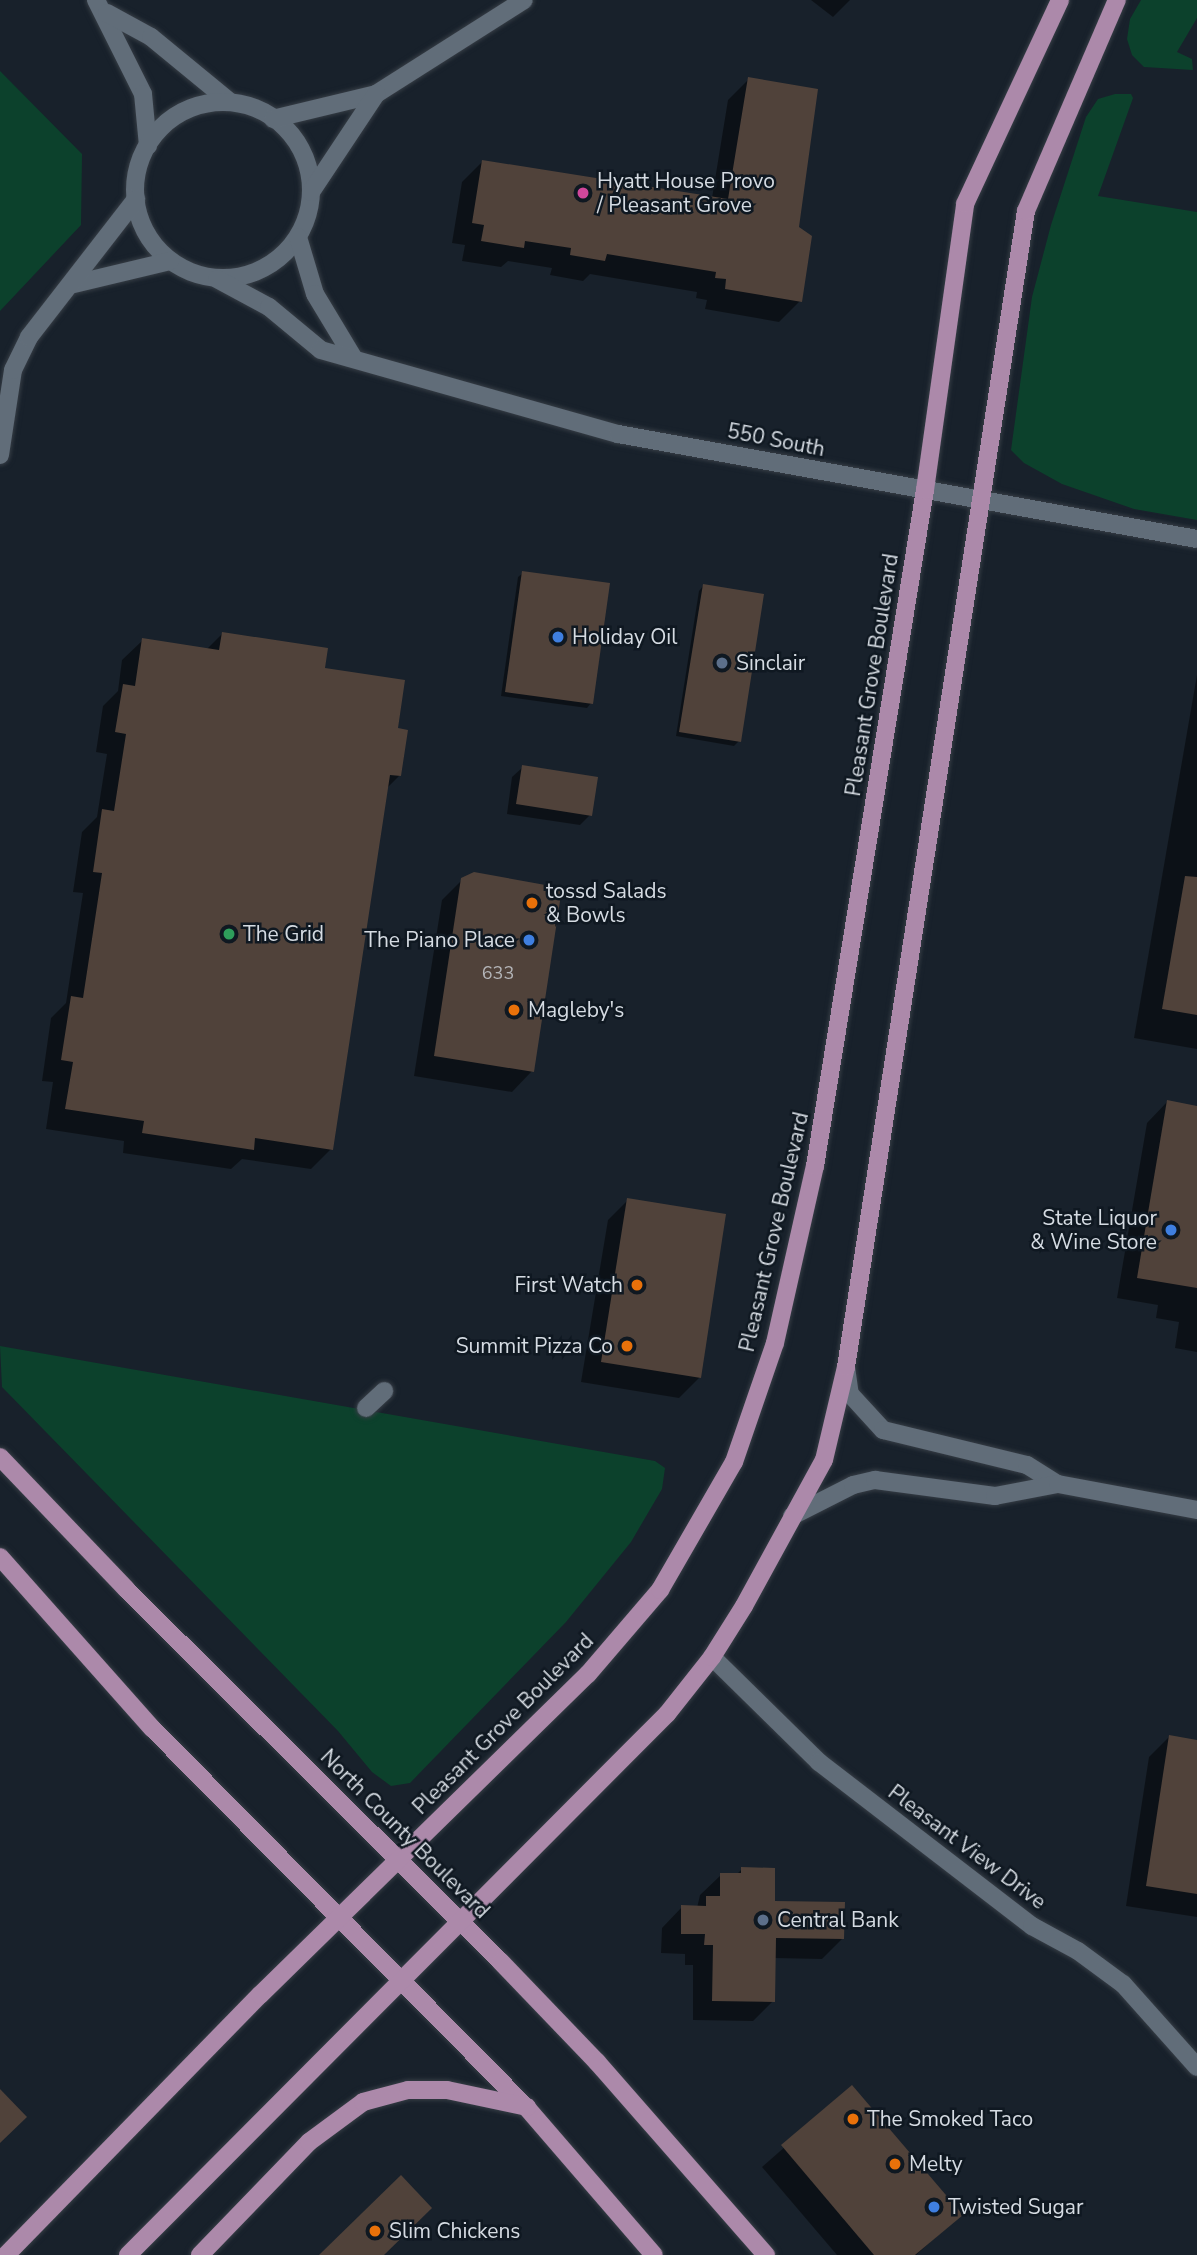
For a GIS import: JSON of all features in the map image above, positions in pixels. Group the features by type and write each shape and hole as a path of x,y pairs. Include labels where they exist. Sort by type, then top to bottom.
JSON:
{"main road":[{"name":"Pleasant Grove Boulevard","path":"6,2255 340,1918 588,1674 660,1590 734,1462 775,1343 815,1167 925,490 965,204 1060,0"},
{"path":"128,2255 667,1714 712,1657 824,1460 846,1367 1026,211 1117,0"},
{"name":"North County Boulevard","path":"0,1457 597,2062 766,2255"},
{"path":"0,1557 152,1727 527,2108 654,2255"},
{"path":"200,2255 309,2142 363,2102 408,2090 447,2090 527,2108"}],"street":[{"path":"274,119 376,94 524,0"},
{"path":"102,7 151,37 230,102"},
{"path":"102,7 143,94 148,146"},
{"path":"311,192 303,150 274,119 259,109 230,102 200,105 172,118 148,146 139,162 136,199 139,218 152,243 170,261 192,273 218,279 243,277 267,267 298,237 311,192 376,94"},
{"path":"0,455 13,370 29,337 74,284 136,199"},
{"path":"298,237 315,294 353,357"},
{"path":"74,284 170,261"},
{"name":"550 South","path":"218,279 269,307 321,350 618,434 1197,540"},
{"path":"846,1367 850,1394 883,1430 1027,1465 1058,1484 1197,1510"},
{"path":"366,1408 384,1391"},
{"path":"792,1516 853,1485 875,1480 995,1496 1058,1484"},
{"name":"Pleasant View Drive","path":"712,1657 829,1770 1032,1926 1079,1951 1123,1984 1197,2067"}],"green space":[{"path":"1141,0 1197,0 1197,18 1177,52 1192,59 1193,70 1144,67 1132,55 1127,39 1130,19"},
{"path":"0,71 82,154 81,225 0,311"},
{"path":"1115,94 1131,94 1133,98 1098,196 1197,212 1197,520 1134,509 1062,484 1024,463 1011,450 1032,297 1051,225 1086,117 1098,99"},
{"path":"0,1346 655,1461 665,1468 662,1489 631,1542 566,1622 410,1783 391,1786 372,1772 338,1731 2,1387"}],"building":[{"name":"Hyatt House Provo / Pleasant Grove","path":"748,77 818,89 799,227 812,236 802,302 725,289 726,279 715,278 716,272 607,254 605,261 570,255 571,248 525,241 524,248 481,241 484,225 472,223 482,160 728,199"},
{"name":"Holiday Oil","path":"522,571 610,583 593,704 505,692"},
{"name":"Sinclair","path":"703,584 764,594 741,742 679,732"},
{"name":"The Grid","path":"222,632 328,648 325,668 405,680 398,728 408,730 401,776 390,775 333,1150 255,1138 254,1150 142,1133 144,1121 65,1109 73,1062 61,1060 71,996 83,998 102,873 93,872 102,809 114,811 126,734 115,732 123,684 135,686 142,638 219,650"},
{"path":"522,765 598,777 592,816 516,804"},
{"path":"474,872 562,888 534,1072 434,1056 461,878"},
{"path":"1185,876 1197,877 1197,1015 1162,1009"},
{"name":"State Liquor & Wine Store","path":"1167,1100 1197,1106 1197,1288 1137,1278"},
{"path":"627,1198 726,1214 701,1378 601,1362"},
{"path":"1169,1735 1197,1740 1197,1894 1146,1886"},
{"name":"Central Bank","path":"741,1867 775,1868 775,1901 845,1902 844,1939 776,1938 775,2002 712,2001 713,1945 704,1945 705,1934 681,1934 681,1905 706,1906 706,1896 720,1896 720,1873 741,1873"},
{"path":"852,2085 963,2215 915,2255 874,2255 781,2145"},
{"path":"0,2089 27,2117 0,2143"},
{"name":"Slim Chickens","path":"401,2175 432,2208 384,2255 319,2255"}],"place":[{"name":"Hyatt House Provo / Pleasant Grove","path":"583,193"},
{"name":"Holiday Oil","path":"558,637"},
{"name":"Sinclair","path":"722,663"},
{"name":"tossd Salads & Bowls","path":"532,903"},
{"name":"The Grid","path":"229,934"},
{"name":"The Piano Place","path":"529,940"},
{"name":"Magleby's","path":"514,1010"},
{"name":"State Liquor & Wine Store","path":"1171,1230"},
{"name":"First Watch","path":"637,1285"},
{"name":"Summit Pizza Co","path":"627,1346"},
{"name":"Central Bank","path":"763,1920"},
{"name":"The Smoked Taco","path":"853,2119"},
{"name":"Melty","path":"895,2164"},
{"name":"Twisted Sugar","path":"934,2207"},
{"name":"Slim Chickens","path":"375,2231"}]}
